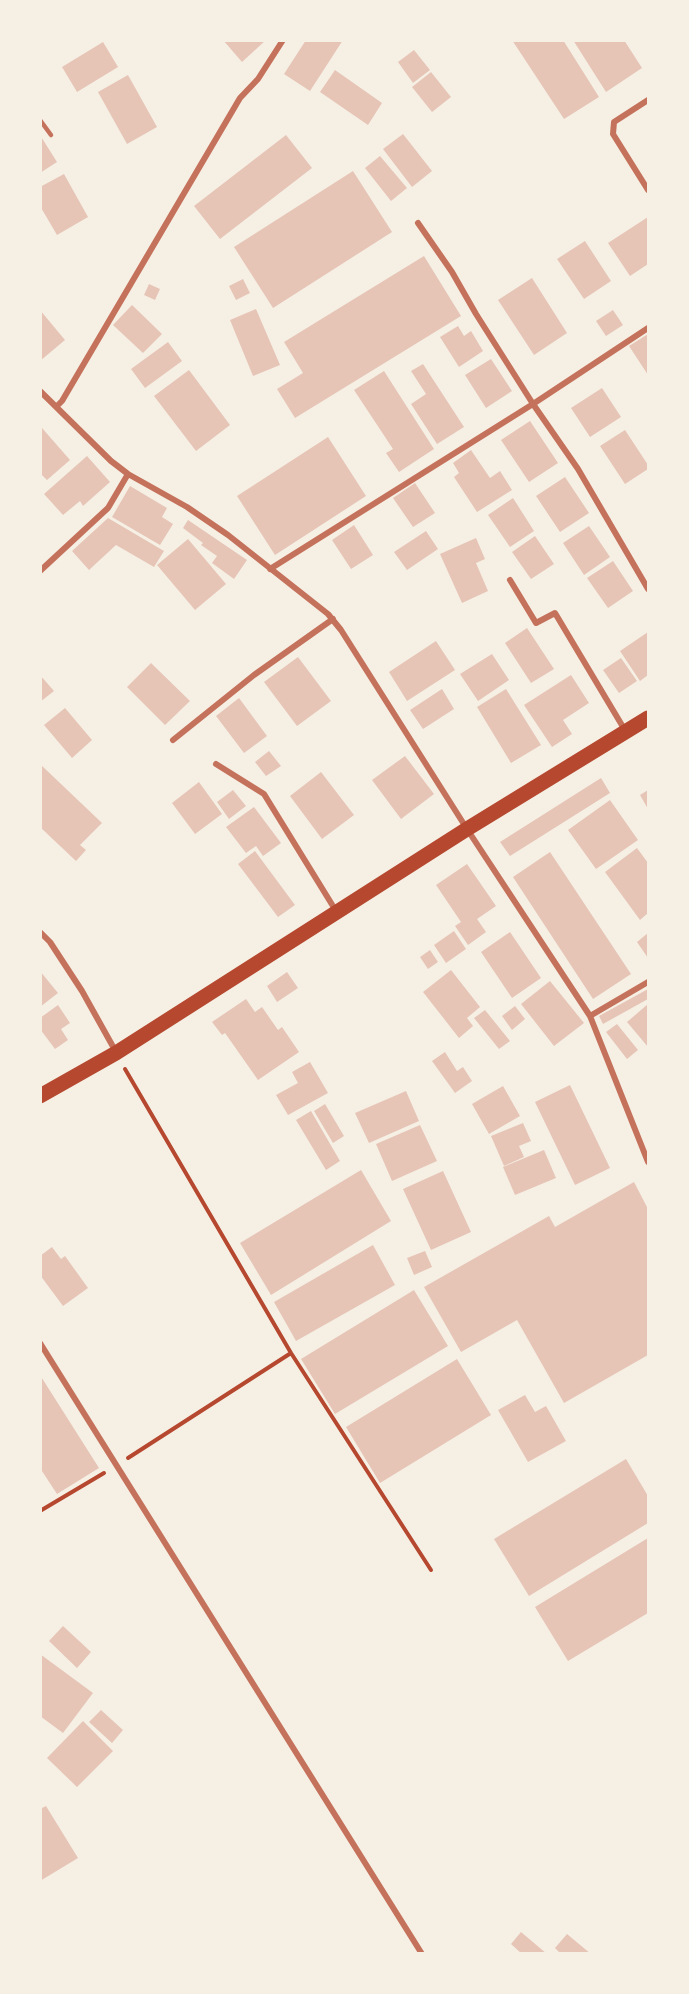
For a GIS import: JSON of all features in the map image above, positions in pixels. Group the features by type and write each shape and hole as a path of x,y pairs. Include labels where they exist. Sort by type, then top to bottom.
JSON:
{"main road":[{"path":"40,1096 116,1053 466,829 648,718"}],"street":[{"path":"56,407 62,401 240,98 258,79 283,40"},
{"path":"648,100 614,122 613,134 648,190"},
{"path":"418,223 452,272 476,315 533,404 578,469 648,589"},
{"path":"270,569 533,404 648,328"},
{"path":"40,391 111,461 128,474 187,507 228,535 333,620 342,630 466,829 590,1016 648,1162"},
{"path":"40,571 108,508 128,474"},
{"path":"510,580 537,623 555,614 626,732"},
{"path":"173,740 254,675 333,620"},
{"path":"216,764 264,794 337,912"},
{"path":"40,932 50,942 82,991 116,1053"},
{"path":"590,1016 648,982"},
{"path":"40,1342 422,1953"}],"lane":[{"path":"40,120 51,135"}],"path":[{"path":"116,1053 291,1353 431,1570"},
{"path":"40,1511 117,1465 291,1353"}],"building":[{"path":"223,40 266,40 242,62"},
{"path":"306,40 343,40 310,91 284,74"},
{"path":"512,40 563,40 599,97 564,119"},
{"path":"573,40 624,40 642,68 606,92"},
{"path":"103,42 118,67 77,92 62,67"},
{"path":"414,50 430,70 413,83 398,62"},
{"path":"335,70 382,103 368,125 320,92"},
{"path":"431,72 451,97 432,112 412,87"},
{"path":"128,75 157,127 127,144 98,92"},
{"path":"403,134 432,171 412,187 383,149"},
{"path":"40,135 57,162 40,173"},
{"path":"286,135 312,168 220,239 194,206"},
{"path":"380,156 407,188 391,201 365,168"},
{"path":"353,171 392,232 273,308 234,247"},
{"path":"64,174 88,217 57,235 40,206 40,187"},
{"path":"648,217 648,264 630,276 608,243"},
{"path":"585,241 611,281 584,299 557,259"},
{"path":"424,256 461,316 295,418 277,389 303,373 284,342"},
{"path":"532,278 567,333 534,355 498,300"},
{"path":"243,279 250,293 236,300 229,286"},
{"path":"149,284 160,289 155,300 144,295"},
{"path":"132,305 162,334 143,353 113,325"},
{"path":"256,309 280,365 253,376 230,320"},
{"path":"40,310 65,340 40,361"},
{"path":"613,310 623,325 606,336 596,321"},
{"path":"458,326 464,336 471,331 483,351 459,367 440,337"},
{"path":"648,334 648,375 629,346"},
{"path":"168,342 182,361 145,388 131,369"},
{"path":"491,359 512,391 486,408 465,375"},
{"path":"423,364 464,427 437,444 411,404 426,394 411,371"},
{"path":"189,370 230,425 196,451 154,396"},
{"path":"384,371 434,449 399,472 386,453 393,449 354,390"},
{"path":"602,388 621,417 590,437 571,408"},
{"path":"530,421 558,463 529,482 501,440"},
{"path":"42,428 70,460 47,480 40,473 40,429"},
{"path":"625,430 648,465 648,469 625,484 600,446"},
{"path":"328,437 366,496 275,555 237,496"},
{"path":"471,450 490,478 500,471 512,490 477,512 454,477 459,473 453,463"},
{"path":"87,456 110,482 83,506 80,501 63,515 44,494"},
{"path":"565,477 589,513 560,532 536,496"},
{"path":"415,483 435,513 413,527 393,498"},
{"path":"130,486 167,508 162,517 173,524 160,545 112,517"},
{"path":"513,498 534,531 510,547 488,515"},
{"path":"108,518 164,551 154,567 116,545 89,570 72,551"},
{"path":"188,520 247,560 234,579 212,563 217,556 183,528"},
{"path":"354,525 373,555 351,569 332,540"},
{"path":"589,526 610,557 584,575 563,543"},
{"path":"426,531 438,549 407,570 394,552"},
{"path":"535,536 554,564 531,579 512,552"},
{"path":"476,538 485,559 476,563 488,591 462,603 440,554"},
{"path":"188,539 226,584 195,610 157,565"},
{"path":"613,561 633,591 608,608 587,578"},
{"path":"527,628 554,669 531,683 505,643"},
{"path":"648,632 648,675 640,681 620,651"},
{"path":"436,641 455,670 407,701 389,672"},
{"path":"492,654 509,680 478,701 460,674"},
{"path":"298,657 331,701 297,726 264,682"},
{"path":"621,658 637,681 619,693 603,670"},
{"path":"151,663 190,701 165,725 127,687"},
{"path":"40,675 54,691 40,702"},
{"path":"571,675 589,703 563,720 572,734 552,747 524,705"},
{"path":"442,689 454,709 423,729 410,710"},
{"path":"506,689 541,745 511,763 477,707"},
{"path":"239,698 267,736 244,753 216,716"},
{"path":"65,708 92,740 72,758 44,725"},
{"path":"269,751 281,766 266,776 255,762"},
{"path":"405,756 434,794 401,819 372,780"},
{"path":"40,764 102,823 80,845 86,850 76,861 40,827"},
{"path":"321,772 354,815 322,839 290,796"},
{"path":"601,778 610,793 510,856 500,842"},
{"path":"199,782 222,814 195,834 172,803"},
{"path":"233,790 246,806 229,819 217,802"},
{"path":"648,790 648,809 640,795"},
{"path":"610,800 638,840 596,869 568,830"},
{"path":"254,807 281,843 263,856 256,846 246,853 226,827"},
{"path":"637,848 648,863 648,913 640,920 605,872"},
{"path":"255,851 295,905 278,917 238,864"},
{"path":"550,852 631,974 593,999 513,877"},
{"path":"467,864 496,906 477,919 486,932 468,945 455,926 461,922 436,885"},
{"path":"454,931 466,949 446,963 434,945"},
{"path":"510,932 541,978 512,998 481,952"},
{"path":"648,933 648,958 637,942"},
{"path":"430,950 438,962 428,969 420,957"},
{"path":"451,970 480,1007 467,1018 473,1026 459,1038 423,992"},
{"path":"40,971 58,993 40,1007"},
{"path":"287,972 298,988 277,1002 267,986"},
{"path":"550,981 584,1023 554,1046 521,1004"},
{"path":"648,989 648,999 603,1024 599,1016"},
{"path":"246,999 255,1012 262,1007 278,1030 282,1027 299,1052 258,1080 225,1033 222,1035 212,1022"},
{"path":"648,1004 648,1047 627,1022"},
{"path":"58,1005 70,1023 61,1029 68,1040 55,1049 40,1029 40,1018"},
{"path":"515,1006 525,1019 512,1030 502,1016"},
{"path":"485,1010 510,1041 499,1049 474,1018"},
{"path":"617,1024 638,1050 627,1059 606,1032"},
{"path":"445,1052 457,1071 463,1067 472,1081 455,1093 432,1061"},
{"path":"310,1062 328,1093 288,1115 276,1095 298,1083 292,1072"},
{"path":"570,1085 610,1168 575,1185 535,1102"},
{"path":"503,1086 520,1116 489,1134 472,1104"},
{"path":"406,1091 419,1121 369,1143 355,1113"},
{"path":"325,1104 344,1136 333,1143 314,1111"},
{"path":"311,1111 340,1161 326,1170 296,1120"},
{"path":"523,1123 531,1141 519,1146 524,1157 504,1166 491,1136"},
{"path":"420,1125 437,1161 392,1181 376,1144"},
{"path":"544,1150 556,1178 515,1195 503,1167"},
{"path":"361,1170 391,1221 271,1295 240,1243"},
{"path":"443,1171 471,1232 431,1250 403,1189"},
{"path":"634,1182 648,1209 648,1355 564,1403 517,1320 461,1352 424,1287 549,1216 555,1227"},
{"path":"373,1245 395,1285 296,1341 274,1302"},
{"path":"52,1247 61,1259 65,1256 88,1288 63,1306 40,1275 40,1256"},
{"path":"425,1251 432,1267 414,1275 407,1258"},
{"path":"414,1290 448,1346 335,1414 301,1359"},
{"path":"457,1359 491,1415 380,1483 346,1427"},
{"path":"40,1375 99,1468 57,1494 40,1468"},
{"path":"525,1395 535,1412 546,1406 566,1441 528,1462 498,1410"},
{"path":"626,1459 648,1496 648,1523 529,1596 494,1539"},
{"path":"648,1538 648,1613 568,1661 535,1607"},
{"path":"63,1626 91,1652 77,1668 49,1641"},
{"path":"40,1654 93,1693 63,1733 40,1716"},
{"path":"101,1710 123,1730 112,1743 89,1722"},
{"path":"83,1721 113,1751 77,1787 47,1758"},
{"path":"46,1806 78,1858 40,1881 40,1809"},
{"path":"521,1932 547,1954 522,1954 511,1944"},
{"path":"567,1934 591,1954 561,1954 555,1948"}]}
